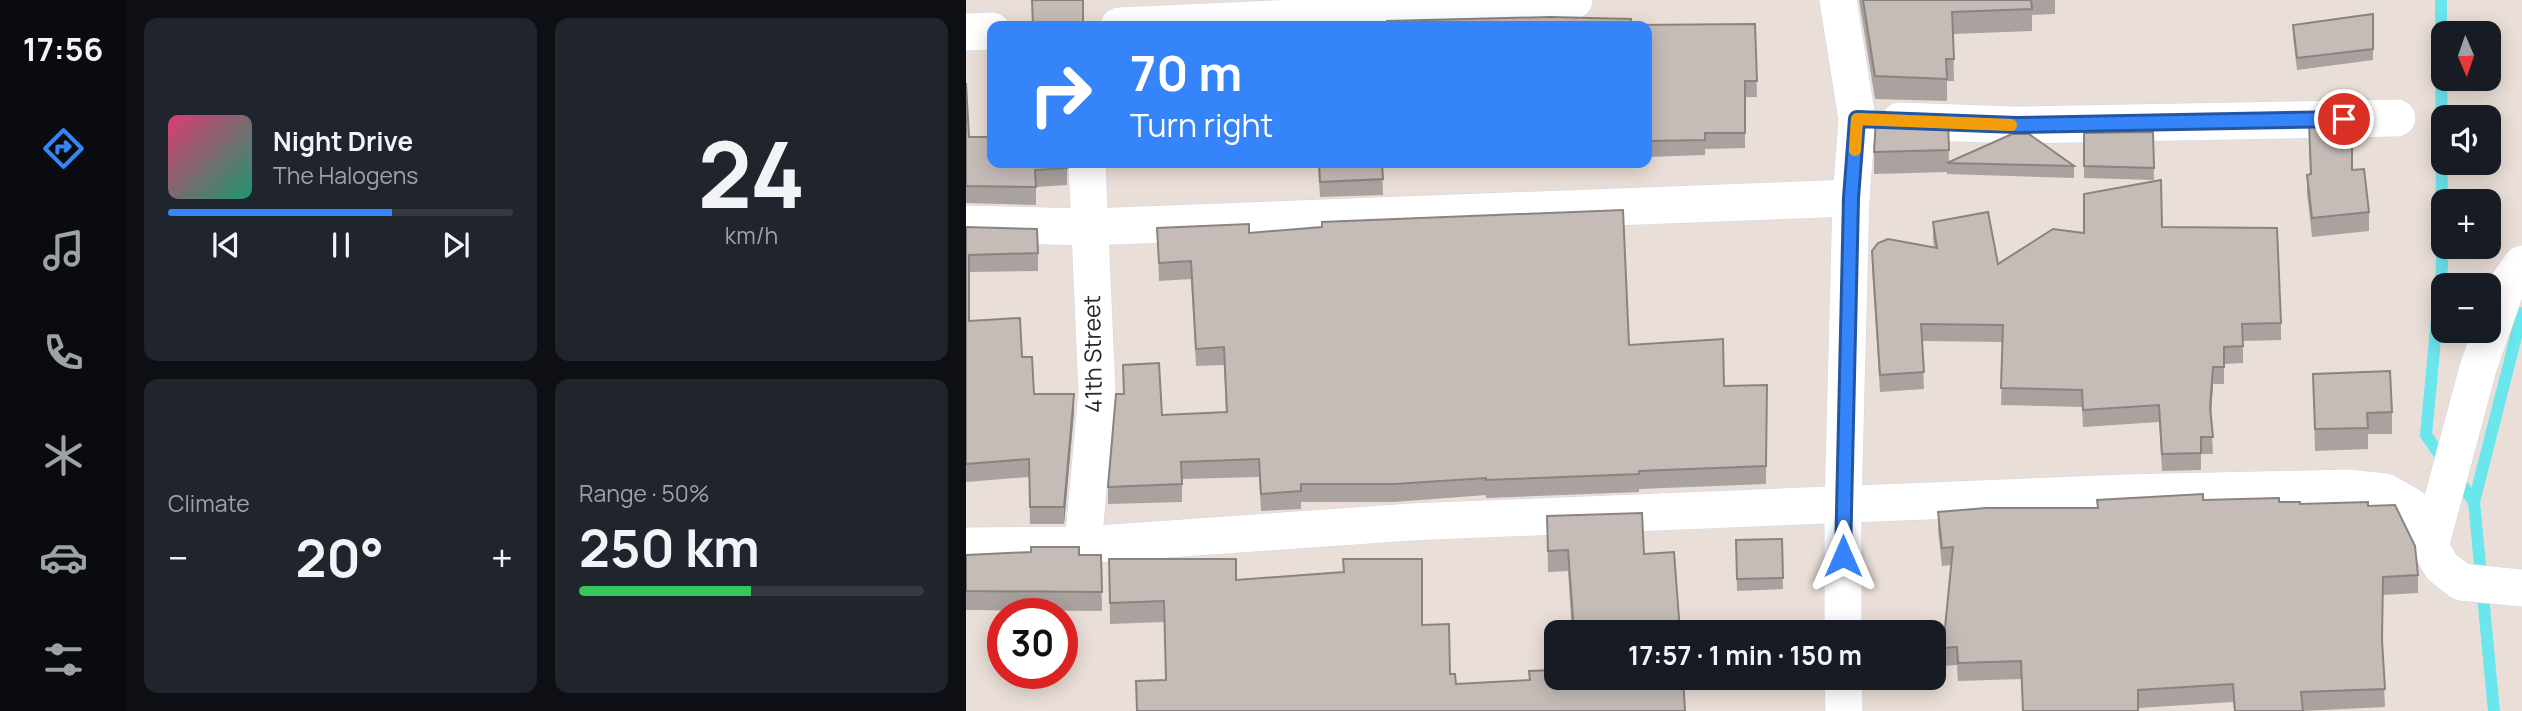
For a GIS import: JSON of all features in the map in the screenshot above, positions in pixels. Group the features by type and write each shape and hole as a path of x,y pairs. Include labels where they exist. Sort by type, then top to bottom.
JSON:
{"street":[{"path":"1229,21 1427,12 1574,0"},
{"path":"1838,0 1857,119 1851,198 1843,506 1843,620"},
{"path":"966,32 987,31"},
{"path":"1857,119 2016,125 2397,118"},
{"name":"41th Street","path":"1083,545 1097,392 1087,168"},
{"path":"966,224 1089,227 1851,198"},
{"path":"2430,547 2478,368 2507,285 2522,264"},
{"path":"966,547 1083,545 1410,522 2124,493 2348,488 2385,492 2410,506 2442,567 2460,582 2519,588"},
{"path":"1843,690 1843,711"}],"building":[{"path":"1032,0 1083,0 1083,21 1033,21"},
{"path":"1863,0 2031,0 2032,9 1952,12 1954,59 1946,59 1947,79 1875,76"},
{"path":"2373,14 2373,49 2297,58 2293,25"},
{"path":"1550,17 1631,19 1631,21 1387,21"},
{"path":"1755,24 1757,81 1745,81 1745,133 1705,133 1705,140 1652,141 1652,25"},
{"path":"966,83 969,137 987,137 987,168 1067,168 1035,170 1036,187 966,186"},
{"path":"1876,119 1948,122 1949,150 1874,152"},
{"path":"2309,123 2352,123 2352,170 2364,169 2369,212 2312,218 2307,175 2311,174"},
{"path":"2153,132 2154,168 2084,166 2084,133"},
{"path":"2012,134 2029,134 2074,166 1947,163"},
{"path":"1319,168 1382,168 1383,179 1320,182"},
{"path":"2161,180 2162,227 2277,228 2281,323 2242,324 2243,346 2224,347 2224,367 2213,367 2210,407 2213,437 2201,437 2201,453 2162,454 2159,405 2083,410 2082,390 2001,388 2003,325 1921,324 1924,372 1880,375 1872,251 1878,243 1888,239 1937,248 1933,222 1988,212 1998,264 2053,229 2084,233 2084,194"},
{"path":"1623,210 1629,345 1723,339 1724,386 1767,385 1766,466 1394,484 1301,484 1301,491 1261,494 1259,459 1181,462 1182,484 1108,487 1116,394 1124,394 1123,365 1159,363 1162,415 1227,412 1224,347 1196,349 1191,261 1159,263 1157,228 1249,224 1249,233 1322,227 1322,222"},
{"path":"966,227 1037,229 1038,253 969,255 969,321 1020,318 1022,357 1032,357 1034,394 1074,394 1064,507 1030,507 1029,459 966,464"},
{"path":"2390,371 2392,412 2367,413 2368,428 2315,429 2313,374"},
{"path":"2203,494 2203,500 2279,498 2279,502 2300,504 2368,502 2368,506 2395,505 2415,546 2418,575 2383,577 2382,640 2385,689 2301,692 2303,711 2235,711 2233,684 2138,690 2138,711 2023,711 2021,661 1958,663 1957,647 1946,648 1946,620 1953,547 1942,548 1938,512 1986,508 2098,508 2097,500"},
{"path":"1642,513 1644,554 1674,552 1679,620 1573,620 1568,550 1548,551 1547,516"},
{"path":"1782,539 1783,578 1737,579 1736,540"},
{"path":"1031,547 1079,547 1079,555 1101,555 1102,592 966,591 966,555 1031,552"},
{"path":"1109,559 1236,559 1236,580 1344,572 1343,559 1422,559 1422,625 1449,624 1450,674 1455,674 1456,684 1530,680 1529,671 1544,670 1544,690 1684,690 1685,711 1137,711 1136,681 1166,680 1164,601 1110,603"}],"waterway":[{"path":"2441,0 2442,266 2426,435 2445,462"},
{"path":"2494,711 2474,502 2522,313"},
{"path":"2456,476 2474,502"}],"slow traffic":[{"path":"1855,150 1857,119 2011,125"}],"route":[{"path":"1843,556 1851,198 1857,119 2016,125 2344,119"}]}
